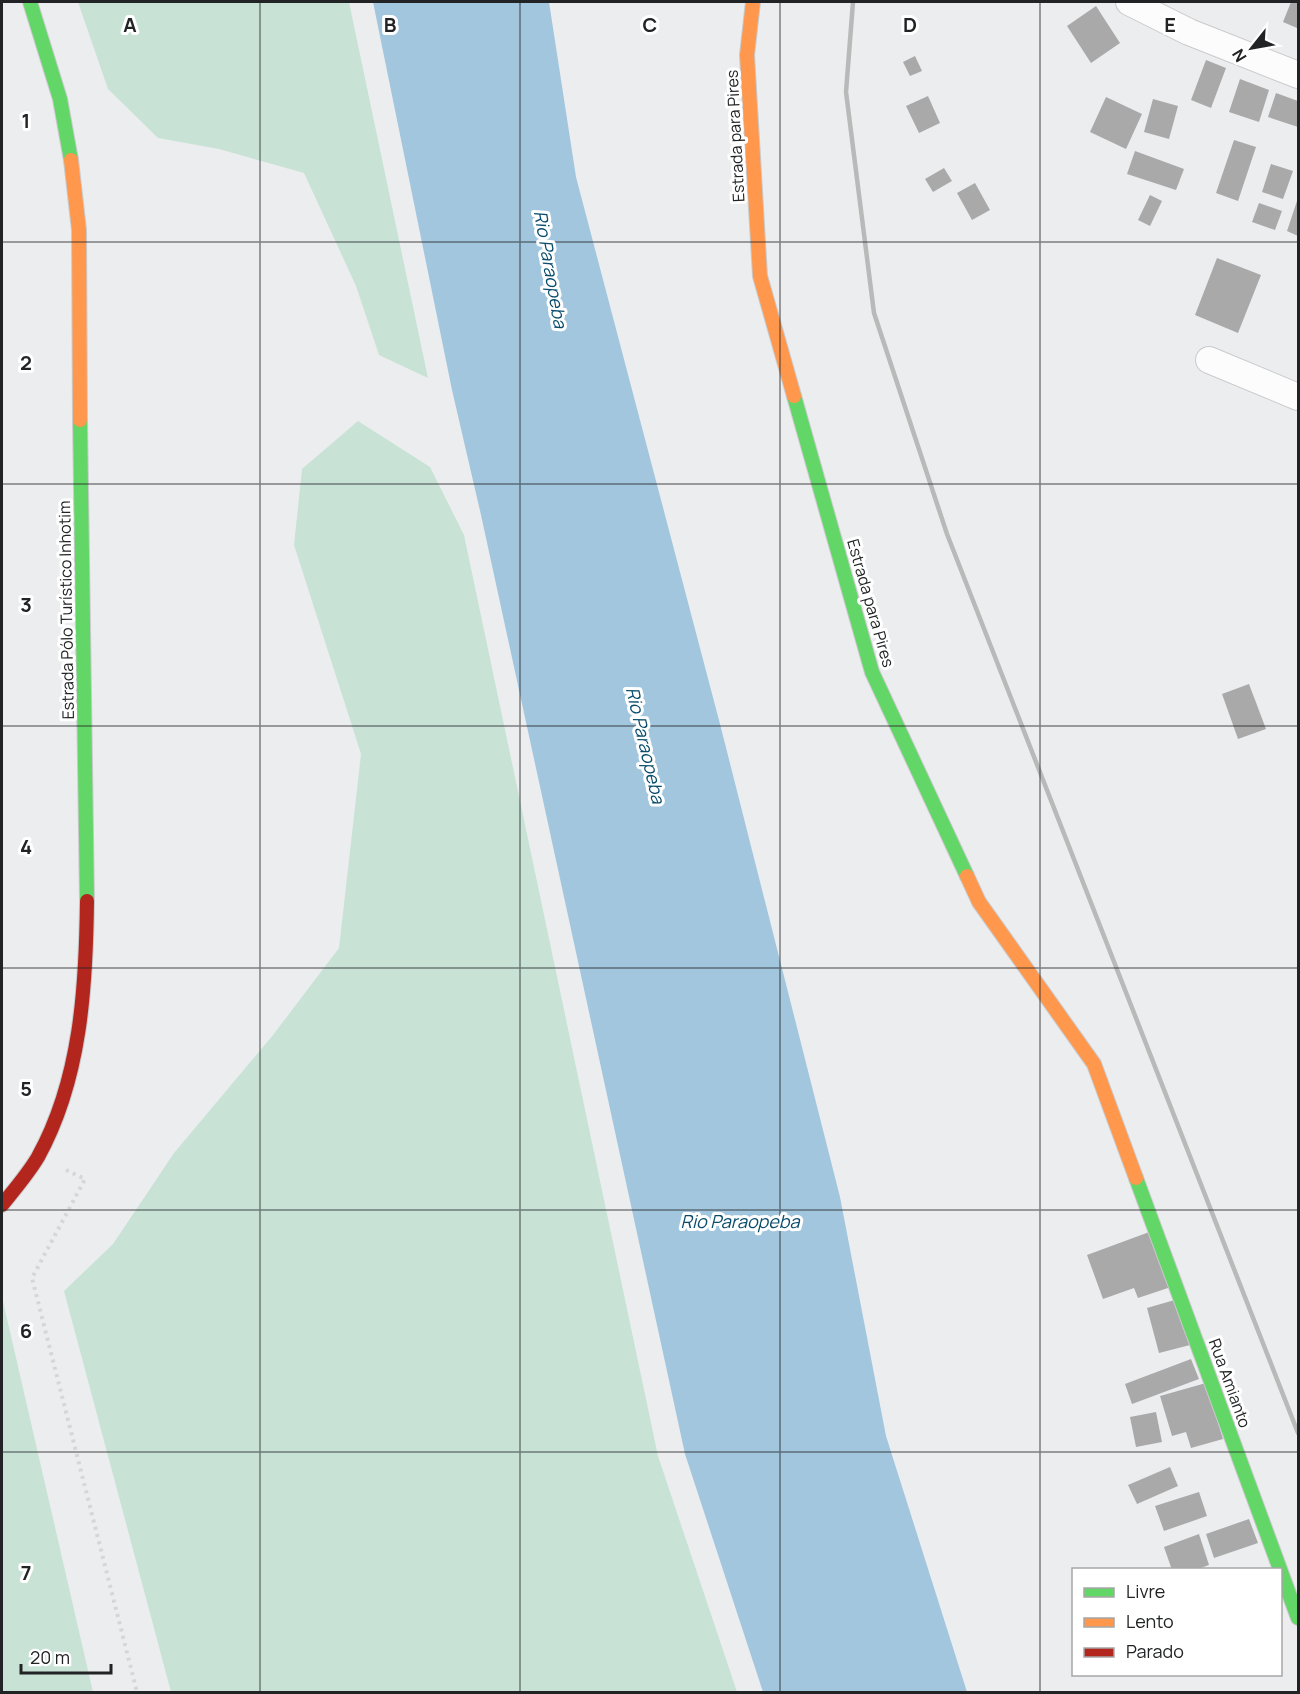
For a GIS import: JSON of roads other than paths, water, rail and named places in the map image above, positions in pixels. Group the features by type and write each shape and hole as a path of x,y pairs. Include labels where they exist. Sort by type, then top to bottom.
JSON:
{"street":[{"name":"Estrada Pólo Turístico Inhotim","path":"2,1205 38,1157 57,1113 75,1055 86,972 87,850 80,456 79,230 69,147 60,99 30,2"},
{"name":"Estrada para Pires","path":"753,2 747,55 760,276 873,672 979,902 1094,1064 1130,1159"},
{"path":"1129,2 1189,32 1299,75"},
{"path":"1209,360 1299,398"},
{"name":"Rua Amianto","path":"1130,1159 1281,1568"},
{"name":"Rua Amianto","path":"1282,1572 1299,1618"}],"water":[{"name":"Rio Paraopeba","path":"373,2 549,2 576,177 720,724 840,1197 886,1436 967,1692 763,1692 685,1454 452,390"}],"railway":[{"path":"853,2 846,92 874,313 947,534 1298,1433"}]}
